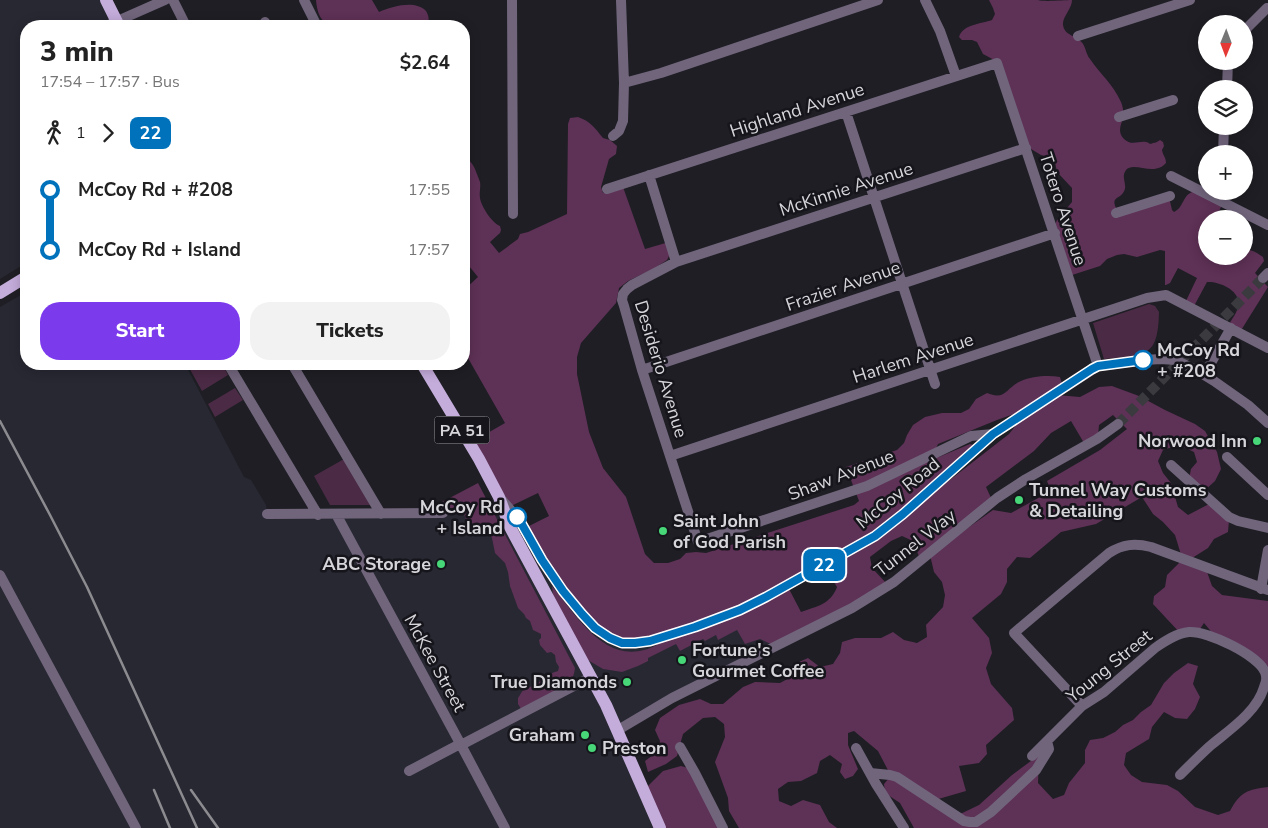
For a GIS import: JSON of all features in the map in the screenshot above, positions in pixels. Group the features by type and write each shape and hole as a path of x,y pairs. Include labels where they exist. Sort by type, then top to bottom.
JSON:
{"main road":[{"path":"106,0 112,20"},
{"path":"0,293 20,281"},
{"name":"PA 51","path":"426,370 479,459 499,497 513,533 618,730 660,828"}],"street":[{"path":"124,20 165,0"},
{"path":"173,0 183,20"},
{"path":"304,0 314,20"},
{"path":"512,0 513,214"},
{"path":"613,136 619,131 623,121 624,83 621,0"},
{"path":"624,83 662,73 878,0"},
{"path":"925,0 940,31 956,76"},
{"path":"1078,36 1190,0"},
{"path":"1253,22 1268,8 1259,0"},
{"name":"Highland Avenue","path":"608,189 997,63"},
{"name":"Totero Avenue","path":"997,63 1098,366"},
{"path":"1119,117 1173,100"},
{"path":"846,112 934,384"},
{"name":"McKinnie Avenue","path":"676,262 1026,148"},
{"path":"649,176 676,262"},
{"path":"1171,176 1198,187"},
{"path":"1116,213 1170,196"},
{"path":"1227,200 1268,225"},
{"name":"Frazier Avenue","path":"642,370 1055,233"},
{"name":"Desiderio Avenue","path":"676,262 632,284 626,289 622,300 642,370 698,542"},
{"name":"Harlem Avenue","path":"670,456 1147,298 1166,295 1231,328"},
{"path":"1204,374 1231,328 1268,348"},
{"name":"McCoy Road","path":"499,497 520,521 563,591 595,628 622,643 635,643 650,641 695,627 740,610 875,536 903,514 993,434 1098,366 1143,360 1175,360 1204,374 1248,405 1268,423"},
{"path":"232,370 318,515"},
{"path":"296,370 381,514"},
{"name":"Tunnel Way","path":"618,730 672,698 852,608 874,595 912,568 997,498 1026,479 1097,439 1118,424"},
{"name":"Shaw Avenue","path":"698,542 868,486 971,436 993,434"},
{"path":"1227,457 1268,495"},
{"path":"1171,464 1229,518 1268,528"},
{"path":"267,514 443,513"},
{"name":"McKee Street","path":"336,514 505,828"},
{"path":"1082,706 1014,633 1109,553 1125,545 1134,544 1151,547 1265,590 1268,550"},
{"path":"0,576 136,828"},
{"name":"Young Street","path":"1032,756 1082,706 1104,692 1147,654 1174,636 1188,632 1205,635 1232,645 1258,664 1265,672 1266,677 1261,695 1251,710 1180,774"},
{"path":"410,771 591,677"},
{"path":"870,773 897,777 964,820 976,822 991,812 1036,770 1049,749 1047,740"},
{"path":"680,747 723,828"},
{"path":"856,748 904,828"}],"shaded area":[{"path":"0,0 106,0 116,20 20,20 20,267 0,279"},
{"path":"316,0 372,0 379,12 398,6 410,5 426,11 429,20 322,20"},
{"path":"989,0 1072,0 1063,22 1064,28 1083,44 1088,57 1118,96 1123,112 1120,128 1122,136 1132,143 1146,142 1150,144 1160,140 1164,146 1162,150 1166,163 1161,167 1150,169 1134,167 1126,170 1124,173 1125,190 1114,202 1116,208 1169,197 1174,212 1188,195 1197,191 1198,200 1217,200 1223,203 1220,210 1198,210 1198,265 1253,265 1253,252 1263,257 1264,261 1255,273 1268,287 1240,332 1228,326 1237,310 1238,300 1236,295 1228,288 1217,283 1207,282 1193,308 1185,303 1197,278 1178,268 1170,283 1165,285 1165,251 1160,250 1137,257 1124,254 1117,255 1107,259 1100,266 1069,276 1054,227 1057,220 1072,202 1072,188 1057,172 1055,162 1051,158 1041,155 1026,146 998,62 983,54 977,42 962,40 959,37 964,29 992,20 995,14"},
{"path":"578,117 589,123 603,138 610,140 617,146 616,154 609,159 601,187 603,193 623,187 645,249 669,242 669,256 667,260 628,281 619,288 616,303 581,343 577,357 577,374 589,432 603,468 626,497 645,554 654,563 668,563 680,559 686,553 706,553 854,505 859,501 846,467 897,450 904,443 913,425 925,417 942,413 961,413 969,409 976,399 987,393 993,395 1002,394 1021,381 1030,378 1060,377 1062,384 1023,413 997,420 938,444 935,450 939,457 970,444 977,446 876,535 697,627 626,641 602,632 557,578 527,527 549,516 538,493 511,506 472,442 505,423 470,362 470,284 478,277 470,267 470,161 480,182 480,196 485,210 490,218 500,226 500,233 490,242 499,253 518,239 520,234 567,214 568,124 570,118"},
{"path":"20,295 20,370 188,370 244,477 251,480 266,505 267,514 443,513 499,497 542,560 740,610 787,640 618,730 660,828 0,828 0,307"},
{"path":"1149,304 1155,306 1159,312 1156,339 1152,346 1146,352 1139,355 1104,359 1093,323"},
{"path":"190,370 225,370 228,375 202,391"},
{"path":"1112,386 1139,396 1205,431 1217,452 1221,469 1215,481 1203,492 1189,479 1191,469 1197,462 1194,452 1179,445 1163,450 1158,461 1163,473 1171,483 1178,507 1188,515 1209,504 1229,520 1228,532 1214,539 1208,548 1189,560 1182,558 1175,535 1153,514 1142,497 1096,524 1061,532 1030,558 1017,557 1007,569 1007,582 1001,594 972,618 989,638 992,653 986,668 991,684 1012,708 1014,720 986,745 987,754 979,763 959,766 966,791 935,800 890,774 878,751 854,731 848,733 848,745 858,769 853,776 845,779 840,772 842,764 830,755 820,761 817,773 801,781 788,782 778,789 779,801 791,806 803,800 820,805 829,822 837,828 739,828 729,811 728,798 715,762 725,737 724,724 715,717 703,718 683,734 677,756 666,764 648,772 645,761 657,752 660,741 655,730 660,718 679,705 700,699 711,704 723,704 743,687 755,682 780,683 791,677 792,665 808,658 820,667 833,664 840,653 842,642 855,638 881,638 893,632 904,640 917,643 927,637 926,625 943,607 945,595 942,582 934,572 930,555 993,510 1011,513 1051,491 1047,481 1100,450 1127,429 1113,415 1099,425 1098,436 1084,443 1071,421 1051,433 1034,451 986,487 992,500 920,559 913,541 902,536 891,541 870,557 872,568 887,584 773,645 760,639 745,644 737,630 718,640 716,635 705,641 703,639 680,651 676,644 648,658 648,661 622,672 603,669 586,659 553,596 552,586 584,626 596,637 609,646 624,651 640,651 657,645 657,640 788,587 801,612 827,601 831,598 837,587 824,566 915,507 1009,434 1025,414 1057,395 1080,397 1099,387"},
{"path":"235,388 243,400 215,417 208,404"},
{"path":"344,459 371,505 330,505 314,476"},
{"path":"478,483 575,668 567,686 521,709 518,704 518,698 523,690 537,684 549,674 558,671 559,667 555,655 551,652 547,653 540,645 541,634 533,630 530,621 518,608 510,586 505,563 495,553 489,533 480,526 467,522 464,513 460,509 442,508 440,505 442,502"},
{"path":"1182,560 1206,569 1212,586 1222,595 1268,601 1268,671 1214,635 1204,623 1198,632 1180,633 1153,604 1154,596 1165,587 1167,575"},
{"path":"1188,663 1198,666 1193,684 1200,697 1195,709 1187,719 1175,718 1164,712 1152,727 1149,739 1126,753 1124,765 1131,775 1142,782 1167,785 1178,791 1195,807 1218,815 1230,811 1241,795 1255,789 1268,787 1268,828 914,828 900,803 885,793 884,784 890,777 956,816 979,805 1012,775 1039,755 1038,783 1053,799 1064,795 1069,783 1085,763 1085,750 1090,740 1103,738 1133,720 1151,705 1164,683"},
{"path":"681,766 692,769 722,828 662,828 645,789 663,771"}],"tunnel":[{"path":"1118,424 1263,278"}],"railway":[{"path":"0,421 87,587 197,828"},
{"path":"154,790 170,828"},
{"path":"191,790 218,828"}],"bus line":[{"name":"22","path":"517,517 563,591 595,628 622,643 650,641 740,610 875,536 903,514 993,434 1098,366 1143,360"}],"place":[{"name":"McCoy Rd + #208","path":"1143,360"},
{"name":"Norwood Inn","path":"1257,441"},
{"name":"Tunnel Way Customs & Detailing","path":"1019,500"},
{"name":"McCoy Rd + Island","path":"517,517"},
{"name":"Saint John of God Parish","path":"663,531"},
{"name":"ABC Storage","path":"441,564"},
{"name":"Fortune's Gourmet Coffee","path":"682,660"},
{"name":"True Diamonds","path":"627,682"},
{"name":"Graham","path":"585,735"},
{"name":"Preston","path":"592,748"}]}
